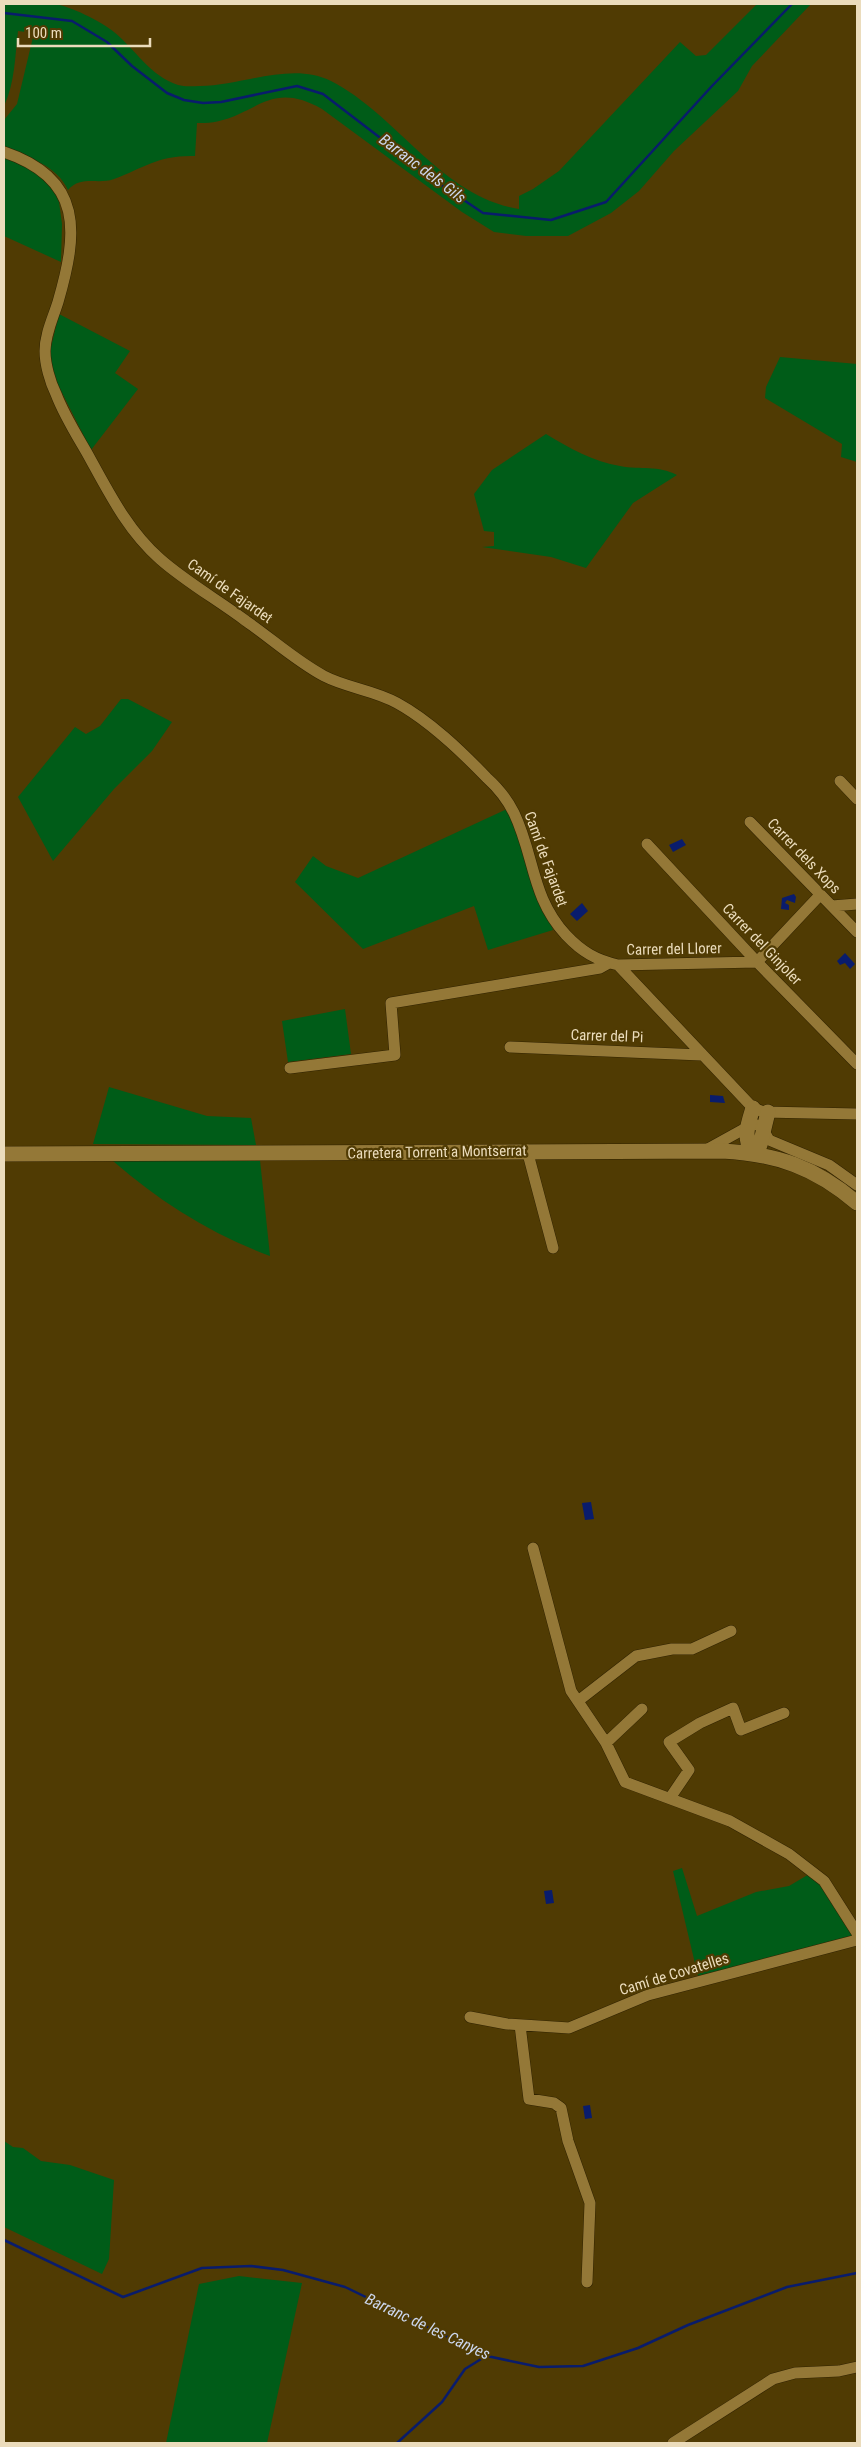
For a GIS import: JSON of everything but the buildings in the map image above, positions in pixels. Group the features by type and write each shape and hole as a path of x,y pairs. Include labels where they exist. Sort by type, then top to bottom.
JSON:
{"main road":[{"path":"762,1110 765,1130 760,1145 752,1153 748,1145 748,1128 762,1110"},
{"name":"Carretera Torrent a Montserrat","path":"4,1154 706,1150 752,1153 790,1162 825,1179 857,1203"}],"street":[{"name":"Camí de Fajardet","path":"4,152 34,166 51,178 65,198 70,228 69,253 45,352 53,388 61,408 112,502 150,550 173,569 301,662 349,687 395,702 414,714 482,773 514,813 540,894 551,918 586,954 614,964 701,1055 762,1110"},
{"path":"840,781 857,799"},
{"name":"Carrer dels Xops","path":"750,822 857,932"},
{"name":"Carrer del Ginjoler","path":"647,844 757,962 857,1064"},
{"path":"757,962 820,895"},
{"path":"832,906 857,904"},
{"name":"Carrer del Llorer","path":"614,964 757,962"},
{"path":"290,1068 395,1055 391,1003 600,968 614,964"},
{"name":"Carrer del Pi","path":"510,1047 701,1055"},
{"path":"762,1110 857,1114"},
{"path":"706,1150 754,1124 765,1130 769,1140 829,1166 857,1185"},
{"path":"527,1150 553,1248"},
{"path":"533,1548 571,1691 606,1743 625,1782 730,1821 804,1864 824,1881 857,1933"},
{"path":"578,1701 636,1656 672,1648 692,1649 731,1631"},
{"path":"670,1798 689,1770 669,1742 700,1723 733,1708 741,1730 784,1713"},
{"path":"606,1743 642,1709"},
{"name":"Camí de Covatelles","path":"470,2018 520,2025 569,2028 648,1995 857,1940"},
{"path":"520,2025 529,2099 554,2103 562,2110 568,2141 590,2203 587,2282"},
{"path":"673,2443 773,2378 795,2373 839,2371 857,2367"}],"green space":[{"path":"35,3 68,7 114,32 151,69 168,81 178,85 216,85 283,74 300,73 316,75 331,81 355,96 443,172 466,188 491,201 519,209 519,196 559,171 680,42 696,56 706,55 757,4 811,4 752,66 738,91 674,151 639,191 611,213 568,236 526,236 494,232 462,212 322,109 302,100 286,98 272,99 216,122 197,123 195,156 171,157 108,181 78,183 68,190 57,174 49,168 4,147 4,120 17,104 34,33 18,31 12,79 4,106 4,4"},
{"path":"4,154 16,158 51,184 59,202 62,224 61,262 4,236"},
{"path":"59,314 130,351 115,373 138,389 91,450 54,377 50,351"},
{"path":"780,357 857,364 857,462 841,457 842,444 765,398 766,387"},
{"path":"546,434 591,458 610,464 663,470 677,475 633,503 586,568 551,557 482,547 494,546 494,532 484,531 474,494 492,470"},
{"path":"121,699 128,699 172,722 152,751 114,789 53,861 18,797 75,727 86,734 100,726"},
{"path":"507,809 553,930 488,950 474,906 363,949 295,882 313,856 326,866 358,878"},
{"path":"345,1009 351,1054 288,1062 282,1021"},
{"path":"109,1087 207,1116 251,1118 256,1145 93,1144"},
{"path":"260,1160 270,1256 227,1238 187,1216 149,1190 113,1161"},
{"path":"682,1868 697,1916 756,1892 789,1886 811,1873 820,1880 855,1938 698,1976 673,1871"},
{"path":"4,2141 13,2147 23,2148 41,2161 70,2165 114,2180 109,2259 102,2274 4,2227"},
{"path":"239,2276 302,2283 267,2443 166,2443 199,2284"}],"shaded area":[{"path":"682,839 686,845 673,852 669,845"},
{"path":"794,894 796,897 795,903 787,900 785,903 789,905 789,910 781,909 782,898"},
{"path":"582,903 588,911 577,921 570,914"},
{"path":"845,953 855,964 850,969 845,963 840,965 837,961"},
{"path":"710,1095 723,1096 725,1103 710,1102"},
{"path":"591,1502 594,1519 585,1520 582,1503"},
{"path":"552,1890 554,1903 546,1904 544,1891"},
{"path":"590,2105 592,2118 585,2119 583,2106"}],"waterway":[{"name":"Barranc dels Gils","path":"4,13 72,21 107,42 132,66 167,93 184,100 203,103 221,102 297,86 323,94 443,186 483,213 551,220 606,202 712,86 792,4"},
{"name":"Barranc de les Canyes","path":"4,2240 123,2297 202,2268 251,2266 283,2270 345,2287 487,2356 539,2367 583,2366 638,2348 688,2325 787,2287 857,2273"},
{"path":"397,2443 442,2402 465,2369 486,2356"}]}
